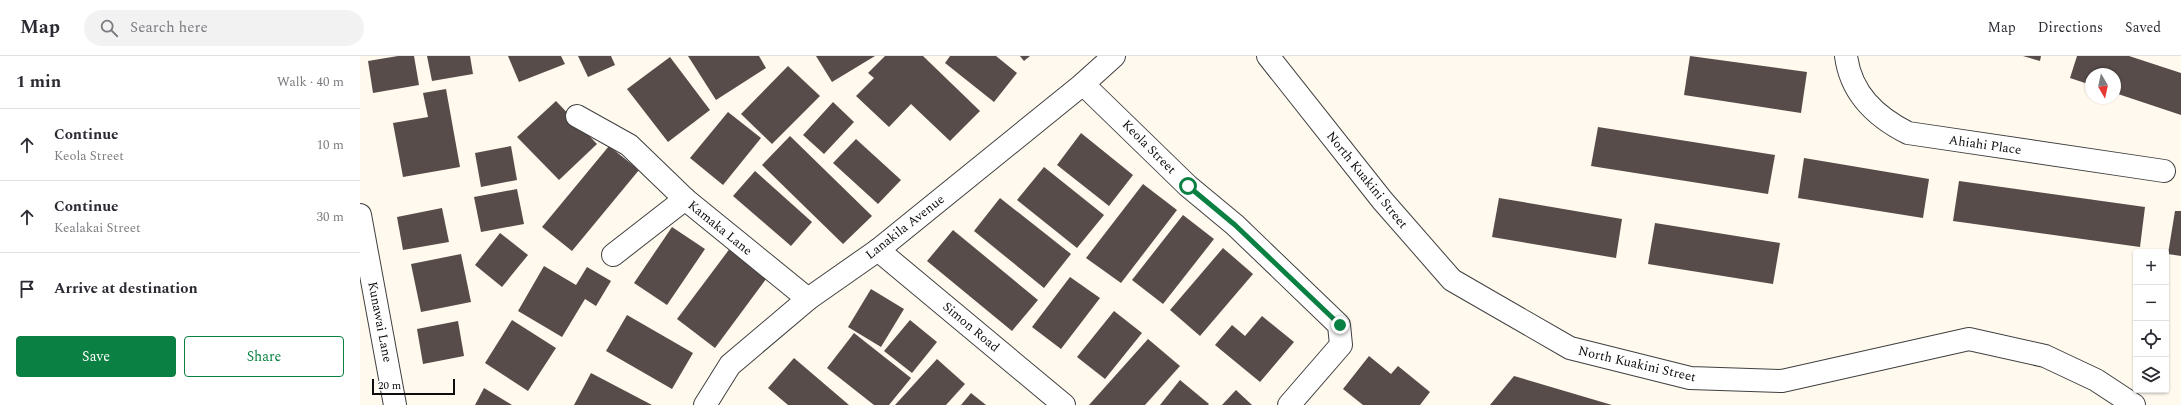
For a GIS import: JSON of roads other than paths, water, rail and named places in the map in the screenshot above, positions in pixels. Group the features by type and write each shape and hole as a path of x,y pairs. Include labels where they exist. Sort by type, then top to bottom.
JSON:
{"street":[{"name":"Lanakila Avenue","path":"705,405 730,365 808,299 878,250 1083,84 1114,56"},
{"name":"North Kuakini Street","path":"1268,56 1382,200 1452,280 1570,348 1690,378 1782,381 1969,339 2045,356 2096,380 2134,405"},
{"name":"Ahiahi Place","path":"1846,56 1850,75 1864,100 1876,114 1889,124 1908,133 2164,171"},
{"name":"Keola Street","path":"1083,84 1188,186 1235,225 1340,325 1341,345 1289,405"},
{"path":"577,116 628,145 685,199"},
{"name":"Kamaka Lane","path":"613,255 685,199 808,299"},
{"name":"Kunawai Lane","path":"360,215 395,405"},
{"name":"Simon Road","path":"878,250 1064,405"}]}
